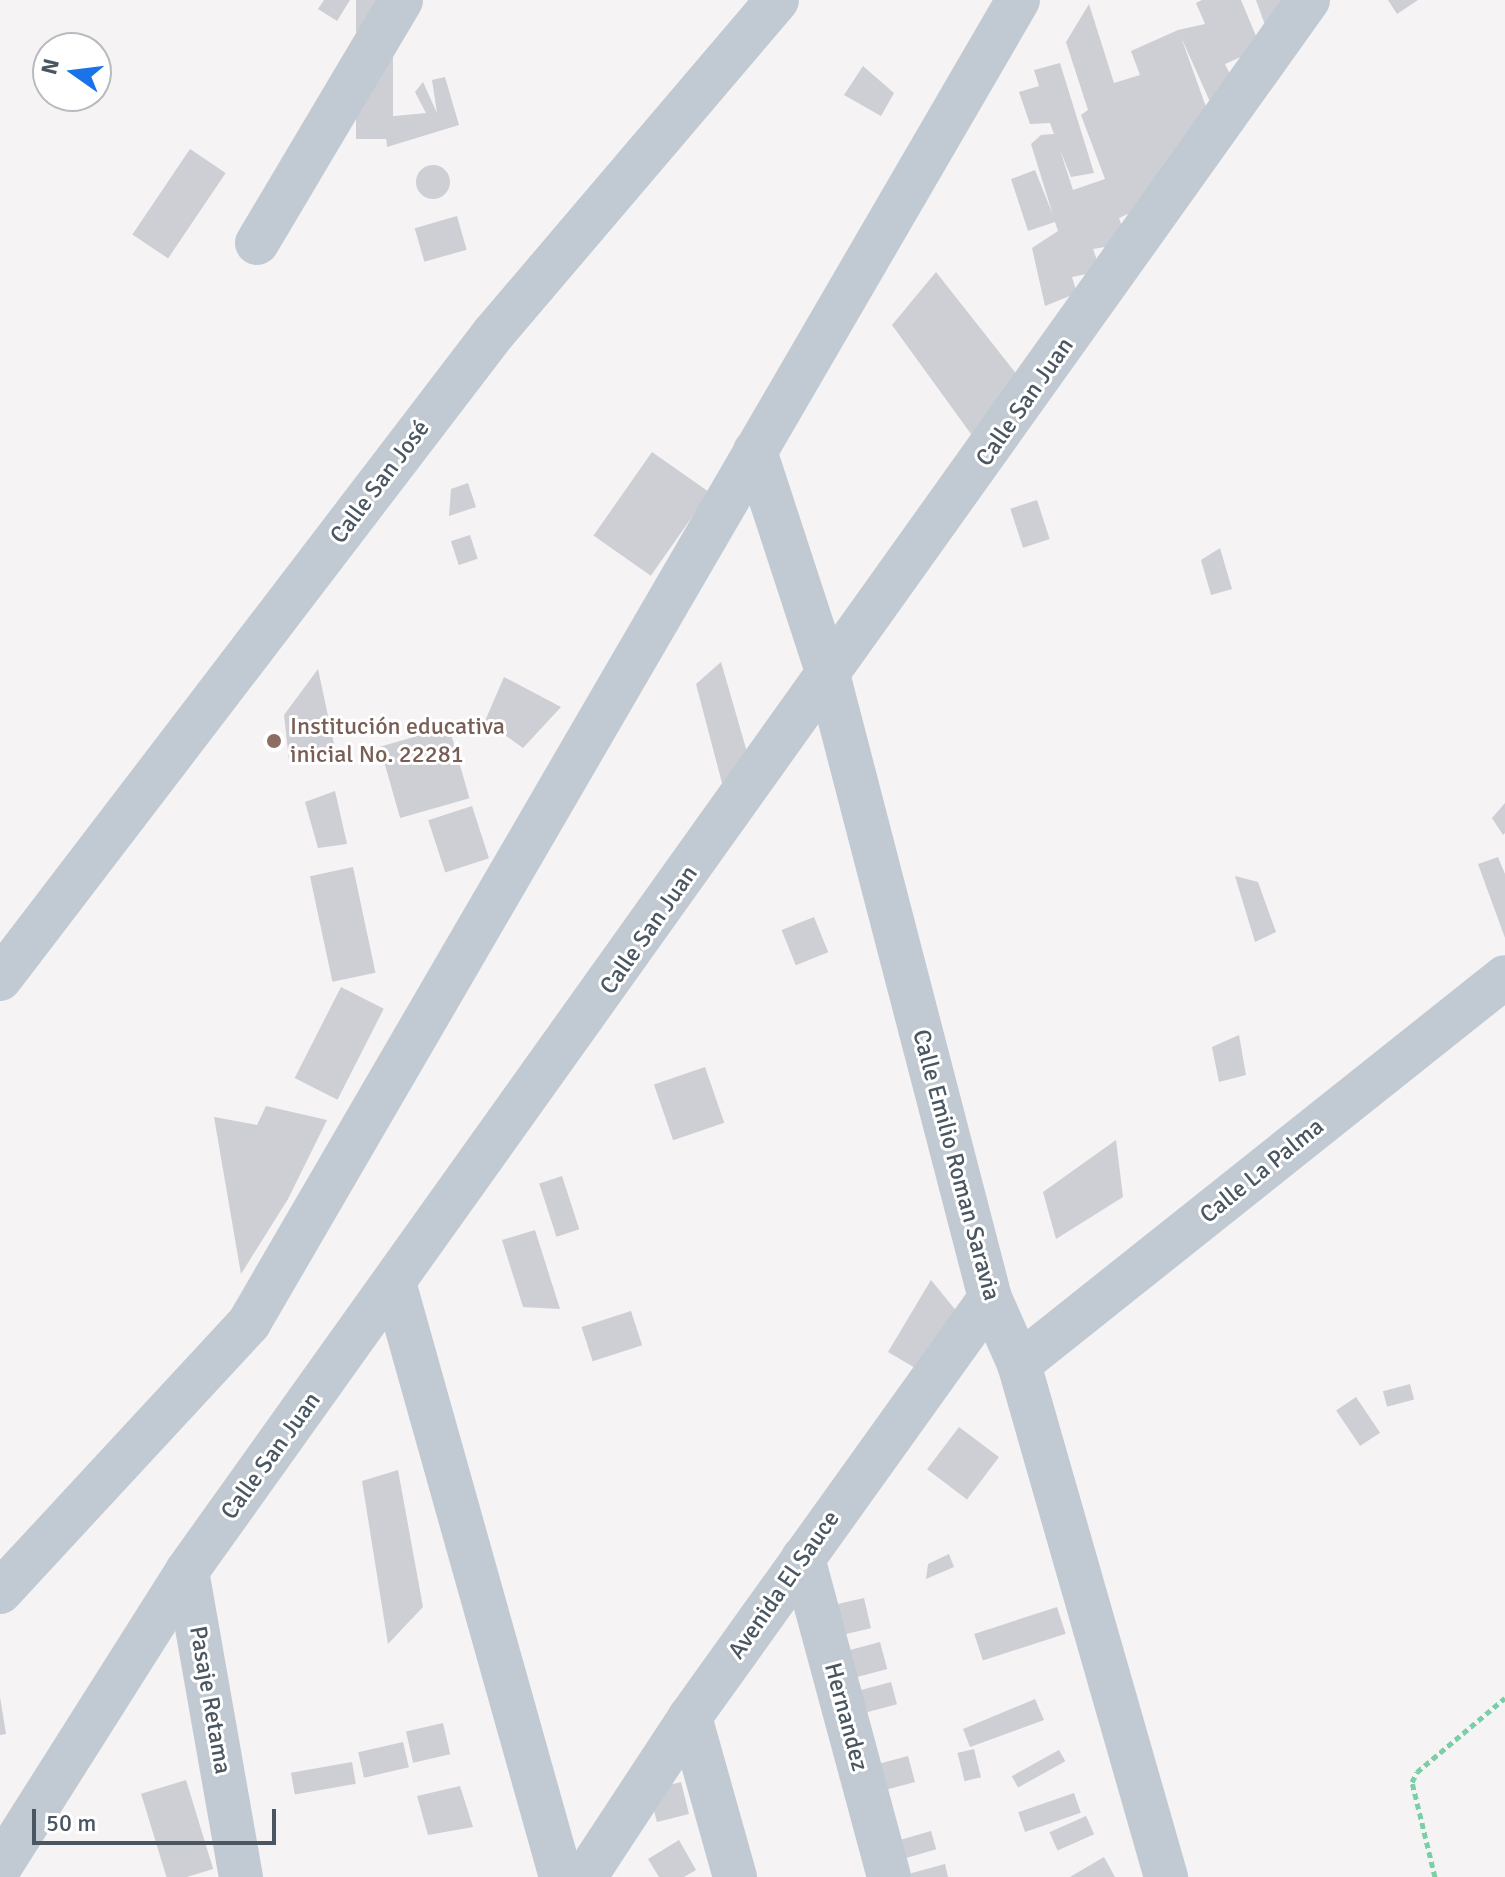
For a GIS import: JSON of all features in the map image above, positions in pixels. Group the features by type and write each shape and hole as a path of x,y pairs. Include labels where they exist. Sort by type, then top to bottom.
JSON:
{"street":[{"path":"257,243 401,0"},
{"name":"Calle San José","path":"0,979 493,334 777,0"},
{"path":"0,1592 249,1323 1018,0"},
{"name":"Calle San Juan","path":"0,1867 187,1571 395,1286 829,678 1308,0"},
{"name":"Calle Emilio Roman Saravia","path":"755,451 829,678 990,1298 1019,1364 1166,1877"},
{"name":"Calle La Palma","path":"1019,1364 1505,977"},
{"path":"395,1286 561,1877"},
{"name":"Avenida El Sauce","path":"598,1869 690,1717 990,1298"},
{"name":"Hernandez","path":"803,1558 889,1877"},
{"name":"Pasaje Retama","path":"187,1571 241,1877"},
{"path":"690,1717 735,1877"}],"path":[{"path":"1435,1877 1412,1790 1417,1772 1505,1698"}],"building":[{"path":"324,0 350,0 337,21 318,9"},
{"path":"356,0 393,0 393,139 356,139"},
{"path":"1202,0 1241,0 1261,48 1225,64 1239,93 1211,104 1181,37 1215,132 1150,204 1119,218 1128,243 1093,249 1101,271 1072,277 1077,293 1045,306 1032,248 1058,231 1055,222 1028,231 1011,179 1035,170 1053,215 1031,144 1041,135 1054,134 1050,123 1030,124 1019,92 1039,86 1034,70 1060,63 1094,173 1071,177 1060,150 1073,190 1105,179 1081,115 1088,110 1066,42 1089,4 1114,83 1140,75 1131,51 1178,30 1205,24 1196,3"},
{"path":"1256,0 1295,0 1269,36"},
{"path":"1388,0 1418,0 1397,14"},
{"path":"863,66 894,93 881,116 844,95"},
{"path":"445,77 459,125 387,147 384,117 426,113 415,92 423,82 437,113 432,80"},
{"path":"190,149 226,173 168,258 132,234"},
{"path":"433,165 445,170 450,182 445,194 433,199 421,194 416,182 421,170"},
{"path":"457,216 467,250 424,262 415,228"},
{"path":"936,272 1025,385 971,434 892,325"},
{"path":"652,452 709,492 651,576 593,536"},
{"path":"468,483 476,507 449,516 451,489"},
{"path":"1037,500 1050,539 1023,548 1010,509"},
{"path":"470,535 478,559 459,565 451,541"},
{"path":"1220,548 1232,589 1211,595 1201,560"},
{"path":"721,662 749,759 723,787 696,684"},
{"path":"318,669 335,749 289,760 284,715"},
{"path":"504,677 561,707 523,748 485,721"},
{"path":"449,727 469,798 400,818 380,747"},
{"path":"335,791 347,844 318,848 305,802"},
{"path":"1505,803 1505,833 1503,835 1492,818"},
{"path":"472,806 489,858 445,873 428,820"},
{"path":"1498,857 1505,874 1505,938 1478,864"},
{"path":"353,867 375,973 332,982 310,876"},
{"path":"1235,876 1258,882 1276,932 1255,942"},
{"path":"814,917 828,952 796,965 782,930"},
{"path":"341,987 384,1009 337,1100 295,1078"},
{"path":"1239,1035 1246,1075 1219,1082 1212,1047"},
{"path":"705,1067 724,1123 673,1140 654,1085"},
{"path":"266,1106 327,1120 288,1199 241,1274 214,1117 257,1125"},
{"path":"1116,1140 1123,1197 1056,1239 1043,1192"},
{"path":"562,1176 579,1229 556,1237 539,1183"},
{"path":"535,1230 560,1309 523,1307 502,1240"},
{"path":"931,1280 958,1313 922,1372 888,1352"},
{"path":"631,1311 642,1345 593,1361 582,1327"},
{"path":"1410,1384 1414,1399 1387,1407 1383,1391"},
{"path":"1356,1397 1380,1433 1360,1446 1336,1410"},
{"path":"959,1427 999,1457 967,1499 927,1469"},
{"path":"398,1470 423,1607 388,1644 362,1481"},
{"path":"949,1554 954,1567 926,1579 928,1564"},
{"path":"864,1598 871,1628 843,1635 836,1605"},
{"path":"1057,1607 1066,1634 983,1661 974,1634"},
{"path":"880,1642 887,1669 855,1678 848,1651"},
{"path":"891,1682 897,1704 865,1713 859,1691"},
{"path":"0,1697 6,1734 0,1735"},
{"path":"1035,1699 1044,1720 970,1747 963,1729"},
{"path":"443,1723 450,1754 413,1763 406,1732"},
{"path":"403,1742 409,1767 364,1778 358,1752"},
{"path":"974,1749 981,1777 965,1781 958,1753"},
{"path":"1059,1750 1065,1761 1018,1788 1012,1776"},
{"path":"908,1756 915,1782 884,1790 877,1764"},
{"path":"352,1762 356,1784 295,1794 291,1773"},
{"path":"186,1780 213,1869 187,1877 167,1877 141,1794"},
{"path":"681,1782 689,1814 657,1822 649,1790"},
{"path":"460,1786 473,1827 428,1835 417,1796"},
{"path":"1074,1793 1081,1813 1025,1832 1018,1812"},
{"path":"1086,1816 1094,1834 1058,1851 1049,1832"},
{"path":"931,1831 936,1849 903,1859 897,1841"},
{"path":"679,1840 696,1870 684,1877 659,1877 648,1859"},
{"path":"1104,1857 1115,1877 1070,1877"},
{"path":"945,1864 948,1877 901,1877 901,1876"}],"place":[{"name":"Institución educativa inicial No. 22281","path":"274,741"}]}
